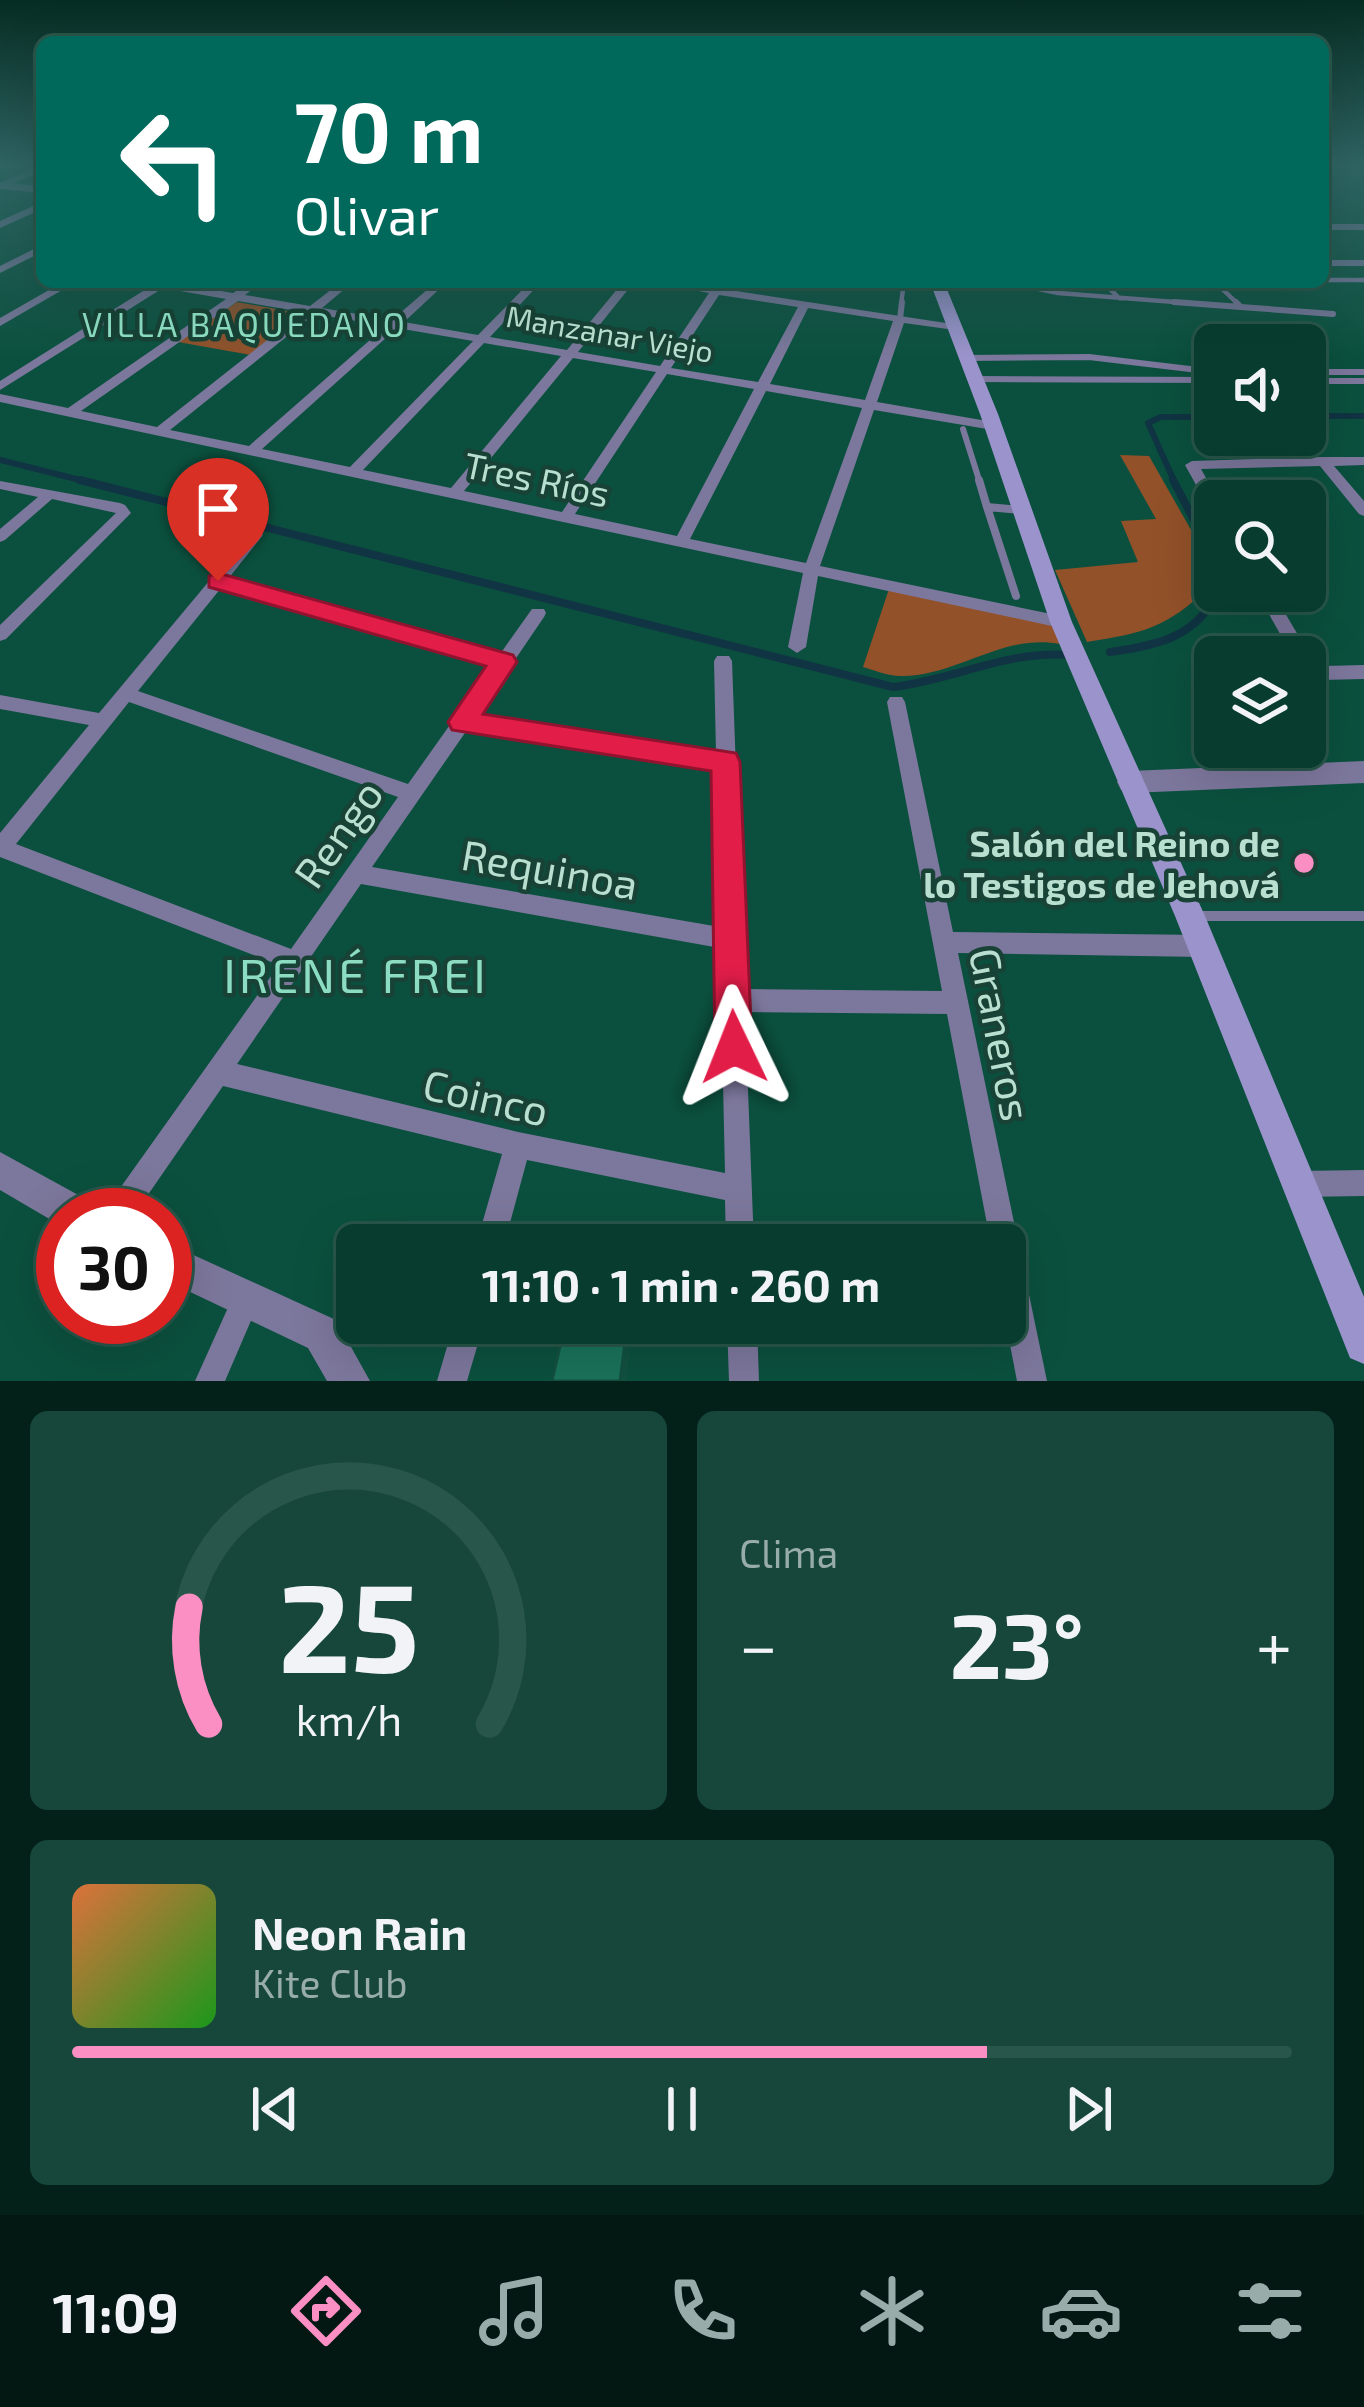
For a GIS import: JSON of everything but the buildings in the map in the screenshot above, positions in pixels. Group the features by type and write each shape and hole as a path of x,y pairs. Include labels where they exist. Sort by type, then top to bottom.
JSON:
{"main road":[{"path":"939,288 1061,622 1190,916 1364,1344"}],"street":[{"path":"0,270 36,251"},
{"path":"0,257 36,263"},
{"path":"1329,263 1364,263"},
{"path":"0,323 61,288"},
{"path":"0,386 149,288"},
{"name":"Manzanar Viejo","path":"185,288 993,426"},
{"path":"70,413 248,288"},
{"path":"159,432 340,288"},
{"path":"251,452 435,288"},
{"path":"352,473 530,288"},
{"path":"454,494 624,288"},
{"path":"696,288 955,327"},
{"path":"565,518 716,291"},
{"path":"681,542 805,304"},
{"path":"797,647 811,570 900,319"},
{"name":"Tres Ríos","path":"0,398 1061,622"},
{"path":"1323,461 1364,511"},
{"path":"1199,480 1192,468 1198,463 1364,461"},
{"path":"0,485 120,508 124,513 0,635"},
{"path":"0,537 47,496"},
{"path":"255,535 0,848 295,961"},
{"path":"218,581 504,662"},
{"name":"Rengo","path":"137,1188 538,613"},
{"path":"724,661 739,1224"},
{"path":"1326,667 1364,673"},
{"path":"126,694 412,794"},
{"path":"0,702 104,721"},
{"name":"Graneros","path":"896,702 1032,1381"},
{"path":"462,722 725,762"},
{"path":"1130,782 1364,772"},
{"name":"Requinoa","path":"356,874 730,938"},
{"path":"944,942 1202,946"},
{"path":"733,1000 956,1003"},
{"name":"Coinco","path":"218,1072 518,1145 738,1189"},
{"path":"496,1224 518,1145"},
{"path":"0,1170 36,1191"},
{"path":"1300,1184 1364,1183"},
{"path":"192,1275 322,1334 350,1381"},
{"path":"210,1381 245,1302"},
{"path":"452,1381 463,1344"},
{"path":"743,1344 744,1381"}],"lane":[{"path":"1329,280 1364,280"},
{"path":"1034,288 1333,314"},
{"path":"1109,288 1119,298"},
{"path":"1221,288 1241,307"},
{"path":"900,319 903,290"},
{"path":"971,368 1089,356 1194,373"},
{"path":"971,368 1194,375"},
{"path":"1326,372 1364,371"},
{"path":"1326,381 1364,381"},
{"path":"963,429 1016,596"},
{"path":"987,506 1021,510"},
{"path":"1190,916 1364,916"}],"shaded area":[{"path":"237,302 304,314 251,355 178,342"},
{"path":"1120,455 1149,456 1194,535 1194,600 1153,626 1087,642 1055,570 1138,562 1121,521 1156,519"},
{"path":"890,586 1051,621 1060,644 1019,644 921,674 895,676 863,667"}],"waterway":[{"path":"1326,416 1364,416"},
{"path":"1175,483 1148,423 1161,417 1194,417"},
{"path":"0,460 80,480"},
{"path":"80,480 92,483"},
{"path":"80,480 893,687 1002,661 1069,655"},
{"path":"1173,480 1194,520"},
{"path":"1110,652 1174,636 1205,612"}],"place":[{"name":"Salón del Reino de lo Testigos de Jehová","path":"1304,863"}],"district":[{"name":"VILLA BAQUEDANO","path":"245,324"},
{"name":"IRENÉ FREI","path":"356,974"}],"route":[{"path":"218,581 504,662 462,722 725,762 734,1047"}]}
